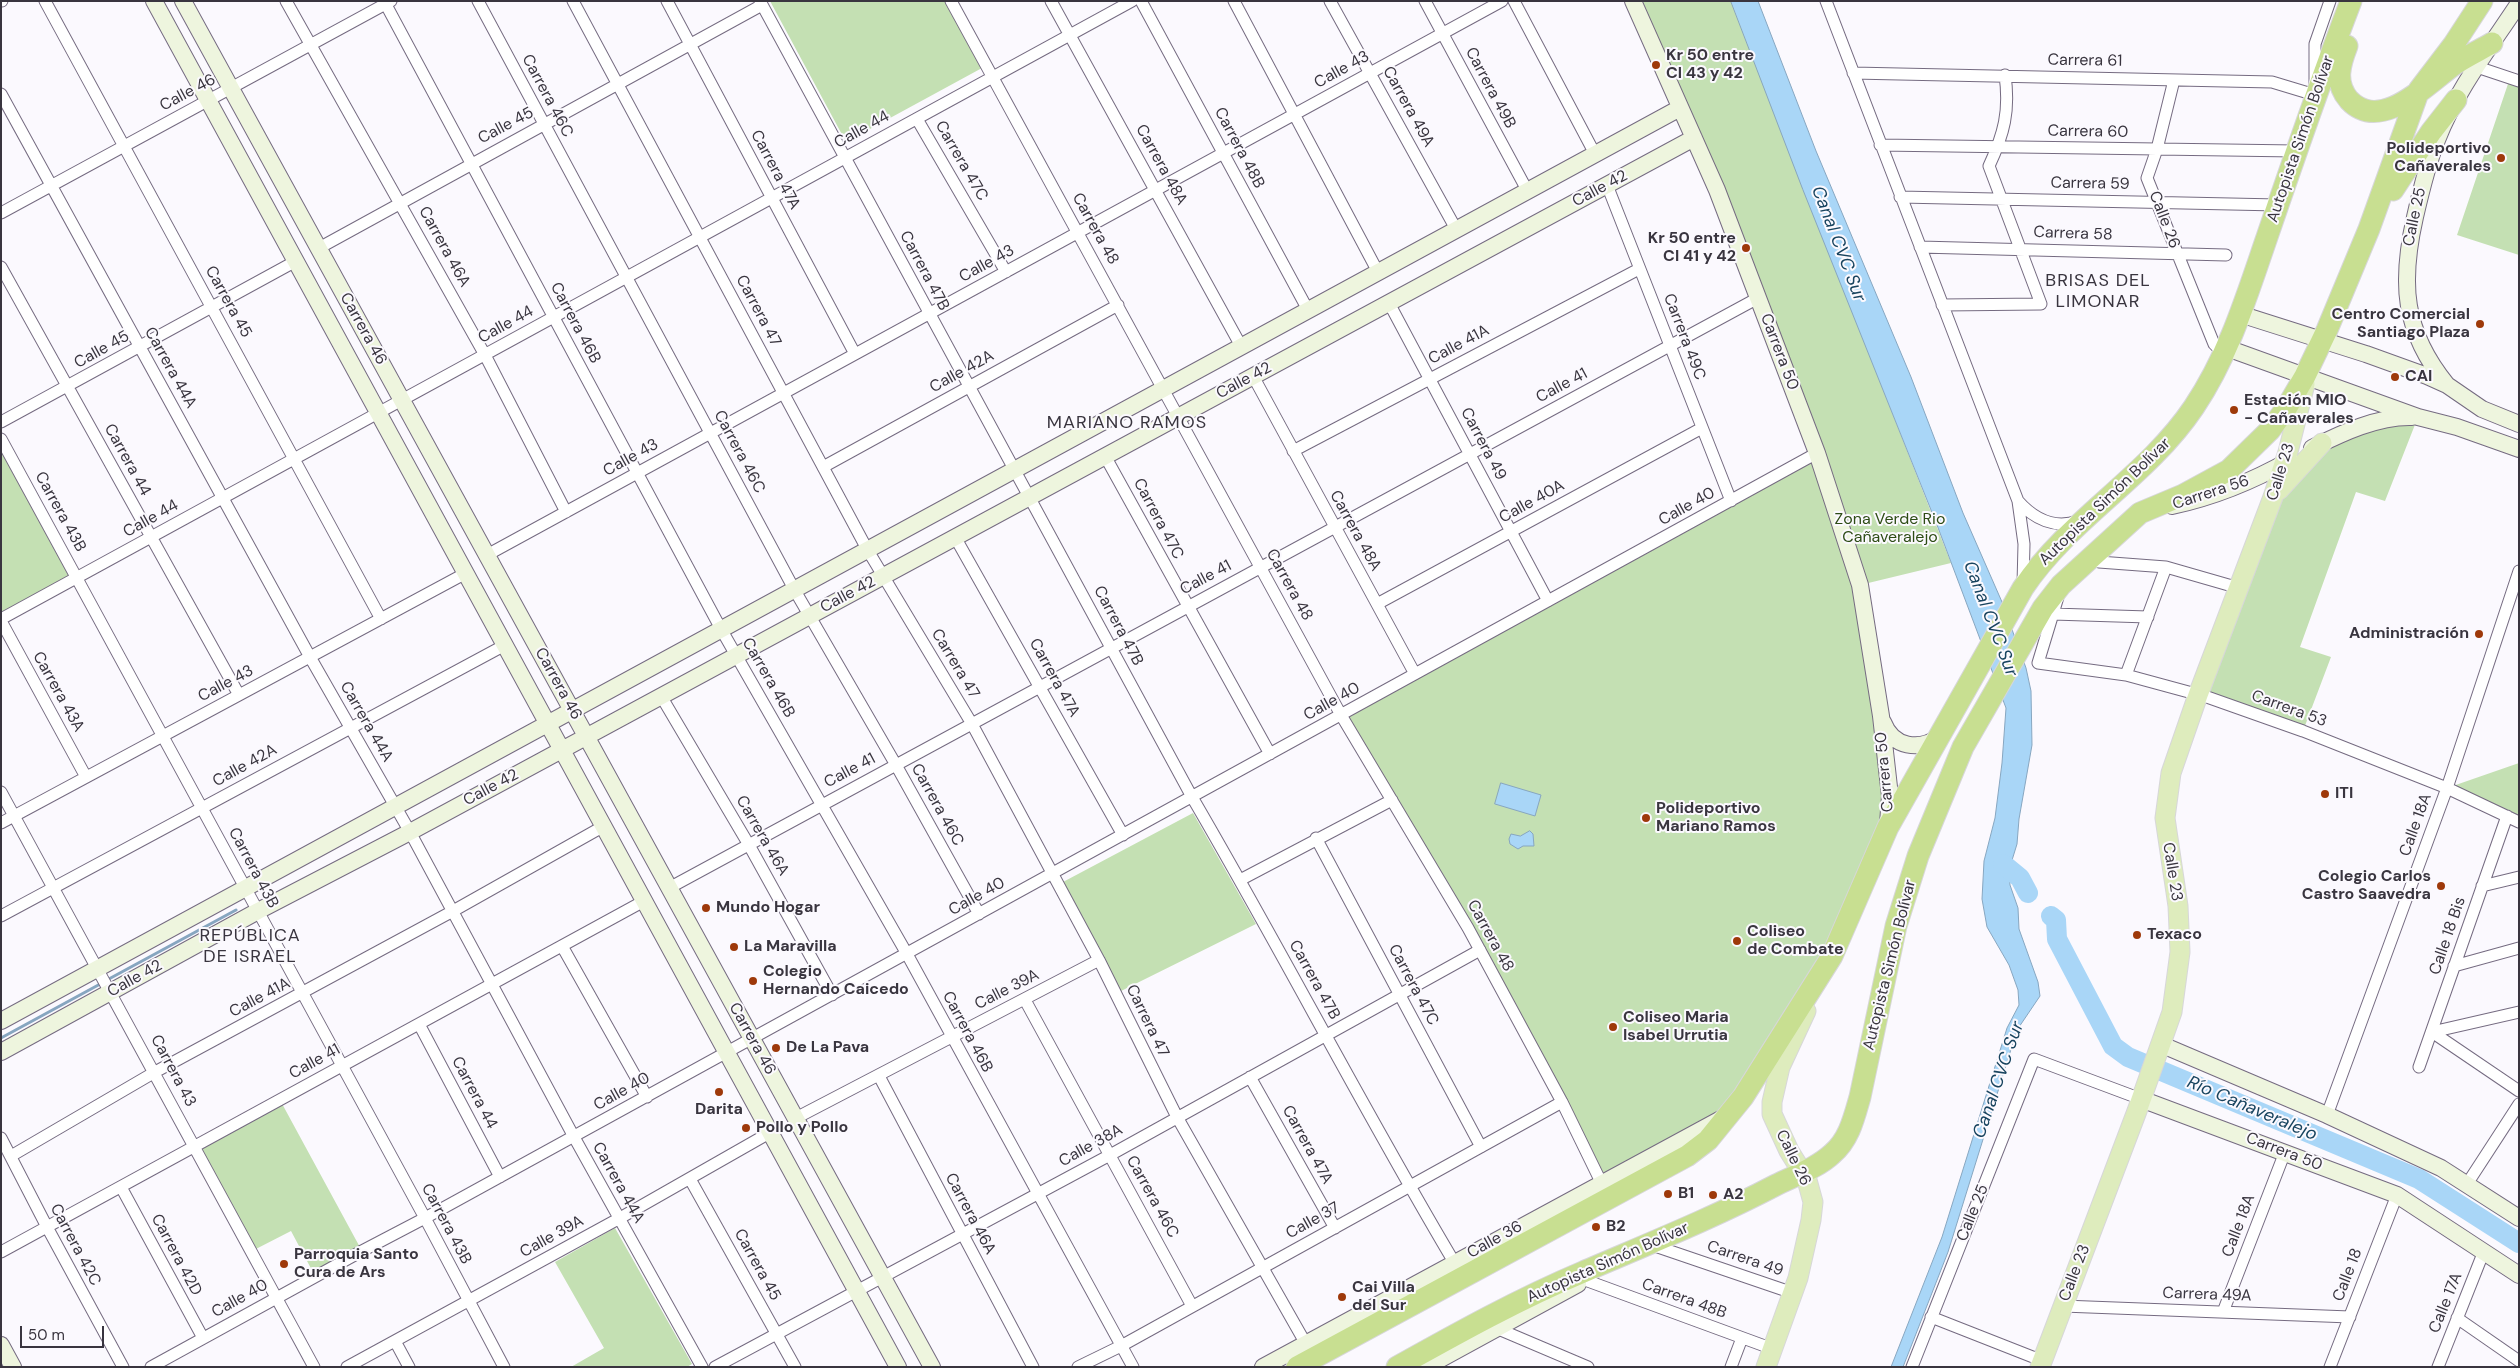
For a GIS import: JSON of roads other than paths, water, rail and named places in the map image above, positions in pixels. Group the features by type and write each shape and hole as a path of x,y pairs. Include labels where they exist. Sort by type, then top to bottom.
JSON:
{"highway":[{"name":"Autopista Simón Bolívar","path":"1297,1367 1687,1156 1708,1140 1743,1097 1832,956 1888,828 2018,595 2049,553 2084,519 2150,461 2178,429 2206,389 2225,351 2240,314 2315,96 2351,1"},
{"path":"2363,1 2340,65 2340,82 2346,95 2357,106 2373,112 2386,111 2405,103 2419,90 2457,63 2492,43"},
{"name":"Autopista Simón Bolívar","path":"1397,1367 1489,1317 1581,1272 1718,1216 1825,1159 1841,1145 1853,1122 1896,926 1918,856 1963,747 2033,626 2061,585 2140,513 2183,495 2229,470 2270,430 2287,407 2306,376 2369,228 2419,90 2454,44 2482,1"},
{"path":"2369,228 2407,166 2456,100"}],"main road":[{"name":"Calle 23","path":"2041,1364 2143,1094 2174,1002 2180,952 2178,906 2167,839 2166,799 2171,773 2198,695 2273,497 2306,376"},
{"path":"2273,497 2298,467 2322,443"},
{"name":"Calle 26","path":"1766,1367 1793,1293 1811,1220 1812,1202 1807,1180 1789,1151 1772,1114 1776,1081 1780,1067 1832,956"},
{"path":"1789,1151 1806,1158 1825,1159"}],"street":[{"name":"Carrera 45","path":"45,1 381,619"},
{"name":"Carrera 46","path":"154,1 898,1367"},
{"name":"Carrera 46","path":"183,1 932,1367"},
{"name":"Carrera 46A","path":"286,1 485,355 566,512"},
{"name":"Carrera 46C","path":"478,1 794,589 896,765 979,914"},
{"name":"Carrera 47","path":"574,1 867,549 972,724 1051,874 1099,960 1177,1117 1306,1344"},
{"name":"Carrera 47A","path":"667,1 855,354"},
{"name":"Carrera 48","path":"952,1 1341,715 1480,950 1562,1102 1602,1182"},
{"name":"Carrera 48A","path":"1051,1 1241,346"},
{"name":"Calle 44","path":"1,620 1132,1"},
{"name":"Carrera 48B","path":"1141,1 1308,310"},
{"path":"1234,1 1378,272"},
{"name":"Carrera 49A","path":"1330,1 1456,229"},
{"name":"Carrera 49B","path":"1425,1 1527,190"},
{"name":"Calle 43","path":"487,555 1502,1"},
{"path":"1514,1 1595,154"},
{"name":"Carrera 50","path":"1633,1 1717,190 1817,453 1860,585 1890,796 1888,828"},
{"path":"1826,1 2018,501 2024,544 2018,595"},
{"path":"2315,96 2314,44 2330,1"},
{"name":"Calle 46","path":"1,212 387,2"},
{"name":"Carrera 46B","path":"387,2 553,317 721,628 907,954 1133,1367"},
{"name":"Calle 45","path":"319,248 761,3"},
{"name":"Carrera 47B","path":"761,3 928,314 1015,469 1192,797 1240,880 1409,1187 1454,1262"},
{"name":"Calle 25","path":"2447,385 2429,361 2416,335 2407,302 2406,268 2423,180 2438,139 2456,100 2519,3"},
{"path":"2477,67 2519,81"},
{"name":"Carrera 61","path":"1853,73 2272,82 2315,96"},
{"path":"1942,305 2041,304 1989,166 2005,126 2007,104 2005,75"},
{"name":"Calle 26","path":"2174,80 2158,149 2147,178 2214,344 2225,351"},
{"name":"Carrera 44A","path":"1,94 310,657 396,805 574,1137 702,1367"},
{"name":"Calle 42","path":"1,1021 99,970 245,887 1680,108"},
{"name":"Carrera 47C","path":"917,118 1006,272"},
{"name":"Calle 42","path":"1,1052 111,990 410,832 1694,138"},
{"name":"Carrera 60","path":"1880,145 2296,152"},
{"name":"Carrera 49C","path":"1607,185 1731,501"},
{"name":"Carrera 59","path":"1900,196 2278,205"},
{"name":"Carrera 58","path":"1920,247 2226,255"},
{"name":"Calle 45","path":"1,422 296,261"},
{"name":"Carrera 44","path":"1,267 239,696"},
{"name":"Calle 41A","path":"1293,451 1639,269"},
{"name":"Calle 41","path":"669,888 1758,298"},
{"name":"Carrera 49","path":"1389,303 1548,601"},
{"name":"Calle 42A","path":"823,467 1118,306"},
{"path":"2240,314 2366,354 2447,385 2470,403 2519,424"},
{"name":"Carrera 56","path":"2225,351 2306,376 2418,417 2458,427 2519,448"},
{"name":"Carrera 48A","path":"1252,376 1415,674"},
{"name":"Carrera 56","path":"2140,513 2220,493 2265,475 2344,433 2389,419 2418,417"},
{"name":"Calle 40A","path":"1377,604 1702,428"},
{"name":"Carrera 43B","path":"1,439 426,1218 504,1367"},
{"name":"Calle 40","path":"151,1367 647,1097 1817,453"},
{"name":"Carrera 47C","path":"1105,456 1270,754"},
{"path":"2018,501 2031,514 2048,522 2072,523 2084,519"},
{"name":"Carrera 47A","path":"955,537 1123,835"},
{"path":"2092,557 2098,562 2166,567 2239,588"},
{"path":"2126,675 2166,567"},
{"name":"Calle 18A","path":"2327,1115 2447,788 2519,571"},
{"name":"Calle 43","path":"1,823 466,573"},
{"path":"2061,585 2054,614 2148,617"},
{"name":"Carrera 53","path":"2054,614 2038,662 2126,675 2198,695 2303,730 2447,788 2519,822"},
{"name":"Carrera 43A","path":"1,620 86,777"},
{"name":"Calle 42A","path":"1,916 504,644"},
{"name":"Carrera 46A","path":"661,696 749,844 832,995"},
{"name":"Carrera 50","path":"1880,716 1891,736 1899,742 1921,746 1940,736"},
{"name":"Carrera 43","path":"1,792 111,990 314,1367"},
{"path":"1240,880 1316,838 1392,800"},
{"name":"Calle 18 Bis","path":"2419,1067 2507,816"},
{"name":"Calle 41A","path":"11,1156 154,1072 453,911 604,826"},
{"name":"Carrera 47C","path":"1316,838 1481,1147"},
{"path":"2482,886 2519,877"},
{"name":"Calle 41","path":"1,1252 644,901"},
{"path":"562,946 647,1097"},
{"path":"2454,966 2519,948"},
{"name":"Calle 38A","path":"715,1367 776,1332 857,1291 1110,1155 1480,950"},
{"name":"Calle 39A","path":"796,1118 1099,960"},
{"name":"Carrera 46C","path":"1024,1000 1192,1306"},
{"path":"2432,1032 2519,1012"},
{"name":"Carrera 44","path":"419,1024 500,1177"},
{"path":"2432,1032 2519,1091"},
{"path":"2158,1050 2327,1115 2441,1168 2519,1218"},
{"name":"Carrera 50","path":"2034,1059 2143,1094 2397,1195 2519,1275"},
{"name":"Calle 25","path":"1912,1367 2034,1059"},
{"name":"Carrera 46A","path":"878,1076 1033,1367"},
{"name":"Carrera 47A","path":"1250,1077 1334,1228"},
{"name":"Calle 37","path":"1078,1367 1121,1346 1562,1102"},
{"path":"2467,1184 2519,1104"},
{"name":"Calle 36","path":"1264,1367 1602,1182 1710,1126 1727,1115"},
{"name":"Calle 39A","path":"347,1367 620,1218 770,1132"},
{"name":"Carrera 42C","path":"1,1138 123,1367"},
{"name":"Calle 18A","path":"2223,1312 2285,1152"},
{"name":"Carrera 45","path":"690,1179 795,1367"},
{"name":"Carrera 42D","path":"121,1187 202,1338"},
{"name":"Calle 18","path":"2330,1367 2397,1195"},
{"path":"1426,1367 1585,1280 1658,1247 1718,1216"},
{"name":"Carrera 49","path":"1658,1247 1793,1293"},
{"name":"Calle 17A","path":"2438,1367 2484,1251"},
{"name":"Carrera 48B","path":"1585,1280 1773,1349"},
{"name":"Carrera 49A","path":"2063,1306 2350,1317"},
{"path":"1931,1317 2041,1364"},
{"path":"2457,1318 2519,1361"},
{"path":"1496,1328 1588,1367"},
{"path":"1731,1367 1742,1338"},
{"path":"395,1341 409,1367"},
{"path":"1,1345 13,1367"}],"water":[{"name":"Canal CVC Sur","path":"1731,1 1758,1 1816,151 1911,377 1963,513 2002,602 2026,668 2031,691 2032,745 2019,819 2017,844 2009,870 2010,885 2018,908 2019,929 2038,982 2040,996 2017,1030 1948,1252 1903,1367 1891,1367 1942,1237 2007,1028 2019,1005 2018,990 2009,965 1987,927 1982,899 1984,861 1995,818 2002,763 2006,708 1937,525 1803,190"},
{"path":"1501,783 1541,795 1535,816 1495,804"},
{"path":"1530,831 1533,834 1534,846 1523,846 1518,849 1510,844 1511,834 1520,836"}],"waterway":[{"name":"Río Cañaveralejo","path":"2003,864 2020,878 2028,893"},
{"path":"107,980 236,910"},
{"name":"Río Cañaveralejo","path":"2051,916 2056,920 2057,939 2113,1046 2128,1057 2419,1179 2519,1243"},
{"path":"1,1038 102,983"}],"place":[{"name":"Kr 50 entre Cl 43 y 42","path":"1656,65"},
{"name":"Polideportivo Cañaverales","path":"2501,158"},
{"name":"Kr 50 entre Cl 41 y 42","path":"1746,248"},
{"name":"Centro Comercial Santiago Plaza","path":"2480,324"},
{"name":"CAI","path":"2395,377"},
{"name":"Estación MIO - Cañaverales","path":"2234,410"},
{"name":"Administración","path":"2479,634"},
{"name":"ITI","path":"2325,794"},
{"name":"Polideportivo Mariano Ramos","path":"1646,818"},
{"name":"Colegio Carlos Castro Saavedra","path":"2441,886"},
{"name":"Mundo Hogar","path":"706,908"},
{"name":"Texaco","path":"2137,935"},
{"name":"Coliseo de Combate","path":"1737,941"},
{"name":"La Maravilla","path":"734,947"},
{"name":"Colegio Hernando Caicedo","path":"753,981"},
{"name":"Coliseo Maria Isabel Urrutia","path":"1613,1027"},
{"name":"De La Pava","path":"776,1048"},
{"name":"Darita","path":"719,1092"},
{"name":"Pollo y Pollo","path":"746,1128"},
{"name":"B1","path":"1668,1194"},
{"name":"A2","path":"1713,1195"},
{"name":"B2","path":"1596,1227"},
{"name":"Parroquia Santo Cura de Ars","path":"284,1264"},
{"name":"Cai Villa del Sur","path":"1342,1297"}],"district":[{"name":"BRISAS DEL LIMONAR","path":"2098,291"},
{"name":"MARIANO RAMOS","path":"1127,423"},
{"name":"REPÚBLICA DE ISRAEL","path":"250,946"}],"park label":[{"name":"Zona Verde Rio Cañaveralejo","path":"1890,529"}]}
